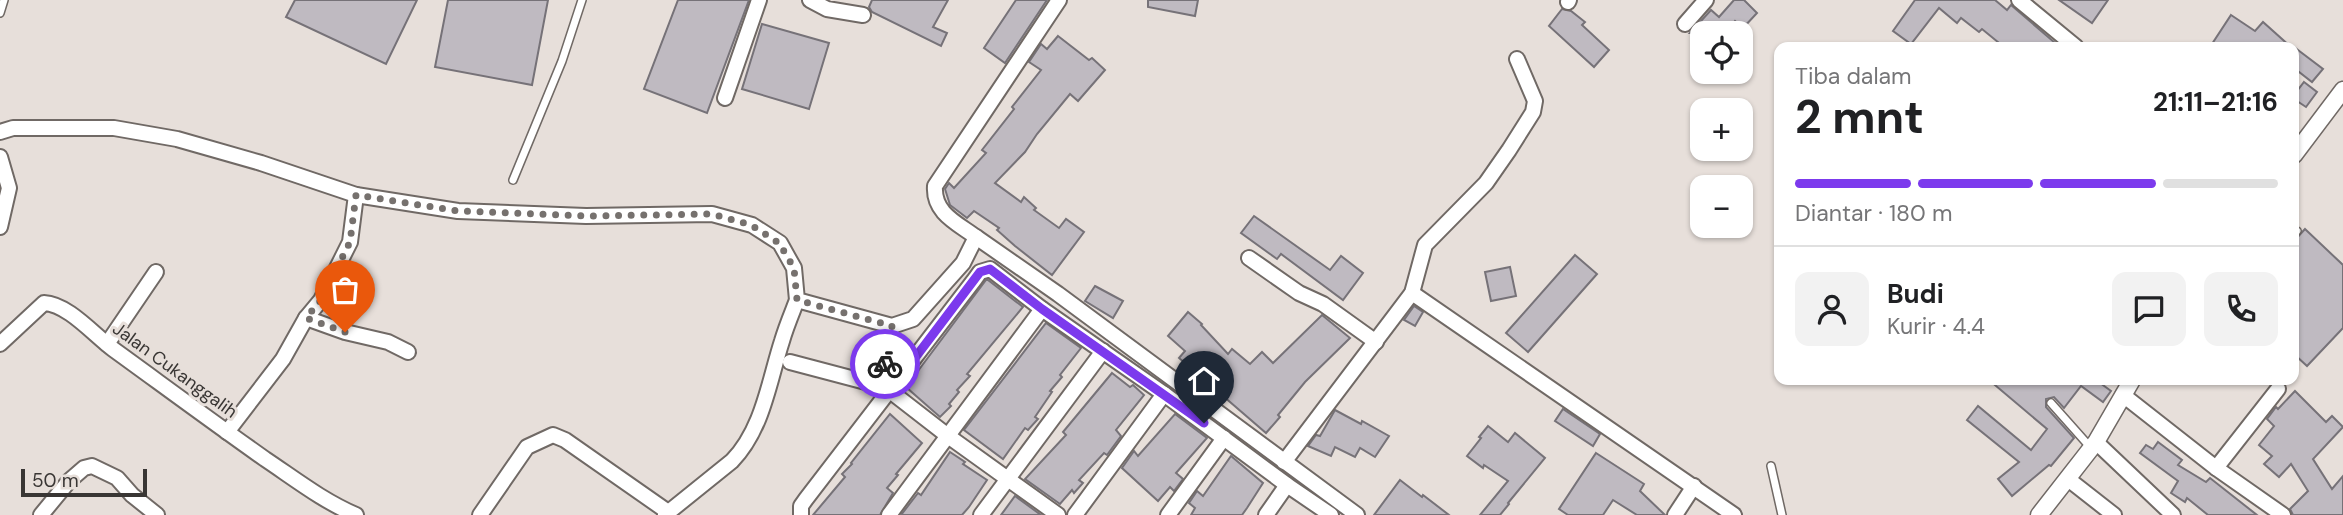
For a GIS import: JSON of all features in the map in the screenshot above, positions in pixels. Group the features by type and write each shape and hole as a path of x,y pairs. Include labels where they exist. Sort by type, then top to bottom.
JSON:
{"street":[{"path":"725,98 759,0"},
{"path":"810,0 827,9 863,15"},
{"path":"1059,0 935,186 934,197 942,211 1357,515"},
{"path":"1685,24 1706,0"},
{"path":"2019,0 2070,42"},
{"path":"1283,462 1412,293 1425,246 1486,183 1533,111 1535,101 1517,59"},
{"path":"2299,148 2343,90"},
{"path":"0,132 13,128 114,128 177,139 261,163 356,195 458,211 586,216 712,214 751,225 779,243 794,268 797,300 754,430 741,452 732,461 666,514 565,440 553,435 527,447 480,515"},
{"path":"0,158 9,188 0,227"},
{"path":"227,432 283,359 306,318 321,300 350,242 356,195"},
{"path":"797,300 892,326 913,319 963,263 976,237"},
{"path":"1249,258 1299,293 1323,304 1376,342"},
{"path":"801,515 801,506 885,389 975,279 990,269 1331,515"},
{"path":"107,344 156,272"},
{"path":"1412,293 1734,515"},
{"name":"Jalan Cukanggalih","path":"0,344 44,303 53,303 329,510 356,515"},
{"path":"889,515 1042,309"},
{"path":"306,318 345,332 388,342 408,352"},
{"path":"885,389 892,326"},
{"path":"981,515 1103,351"},
{"path":"790,362 885,389 1058,515"},
{"path":"2039,515 2094,446 2129,385"},
{"path":"2217,468 2278,390"},
{"path":"1075,515 1164,394"},
{"path":"2123,396 2283,515"},
{"path":"1168,515 1224,438"},
{"path":"2094,446 2173,515"},
{"path":"41,515 69,481 83,468 92,466 117,478 132,495 158,515"},
{"path":"2068,479 2114,515"},
{"path":"1266,515 1287,485"},
{"path":"1675,515 1694,486"}],"lane":[{"path":"0,13 4,0"},
{"path":"513,180 562,61 582,0"},
{"path":"2051,403 2094,446"},
{"path":"1771,466 1782,515"}],"building":[{"path":"295,0 417,0 386,64 286,17"},
{"path":"448,0 548,0 532,85 435,67"},
{"path":"678,0 749,0 707,113 644,89"},
{"path":"872,0 948,0 933,27 947,33 941,46 872,12 869,7"},
{"path":"1016,0 1047,0 1005,63 984,48"},
{"path":"1148,0 1198,0 1195,16 1148,7"},
{"path":"1734,0 1744,0 1757,13 1750,21 1701,21 1711,10 1719,17"},
{"path":"1915,0 1995,0 2007,10 2011,5 2054,42 1998,42 1982,29 1979,32 1961,18 1957,23 1939,8 1913,42 1908,42 1893,31"},
{"path":"2059,0 2108,0 2092,23"},
{"path":"1562,9 1571,11 1585,22 1582,25 1609,50 1594,67 1549,26"},
{"path":"2231,15 2255,31 2263,22 2285,42 2213,42"},
{"path":"762,24 829,43 809,109 742,89"},
{"path":"1058,36 1089,60 1092,58 1105,70 1078,101 1070,94 1025,152 995,183 1021,202 1024,197 1036,208 1034,210 1059,228 1066,219 1084,232 1052,275 1015,246 997,230 999,228 974,211 967,218 950,205 945,189 949,183 954,188 986,153 982,150 1041,70 1029,62 1041,44 1047,49"},
{"path":"2299,51 2323,69 2312,82 2299,72"},
{"path":"2304,82 2317,92 2306,107 2299,102 2299,88"},
{"path":"1254,216 1330,270 1341,256 1363,273 1343,300 1281,254 1277,259 1241,233"},
{"path":"2305,229 2343,265 2343,328 2307,366 2299,359 2299,236"},
{"path":"1575,255 1597,274 1528,352 1506,333"},
{"path":"1510,267 1516,296 1491,301 1485,272"},
{"path":"986,280 1023,307 967,374 970,376 957,390 959,392 949,404 951,406 940,417 906,387"},
{"path":"1095,286 1123,301 1113,318 1085,301"},
{"path":"1414,306 1423,312 1415,326 1404,320"},
{"path":"1188,312 1228,354 1232,349 1250,364 1262,352 1273,363 1322,315 1350,338 1305,382 1266,433 1179,358 1185,351 1168,336"},
{"path":"1046,323 1081,348 1050,391 1052,392 1035,417 1038,419 1028,430 1025,428 1003,459 964,430"},
{"path":"1112,373 1144,395 1116,430 1121,436 1107,455 1104,453 1079,480 1083,483 1074,493 1072,490 1060,504 1025,479 1066,435 1063,432"},
{"path":"1995,385 2103,385 2111,391 2103,402 2081,386 2064,408 2054,397 2046,399 2046,407 2074,438 2051,466 2012,496 1998,479 2019,462 1967,420 1978,406 2031,450 2047,429"},
{"path":"2295,391 2326,422 2332,416 2343,427 2313,459 2332,489 2343,476 2343,515 2293,515 2290,509 2308,491 2291,464 2279,477 2264,464 2272,456 2259,445 2274,426 2267,419 2276,407 2278,409"},
{"path":"1563,409 1600,434 1593,446 1555,421"},
{"path":"1335,410 1389,436 1375,457 1360,448 1355,457 1335,447 1331,456 1308,446 1316,435 1320,436"},
{"path":"890,414 922,443 887,488 893,493 880,515 813,515 845,477 842,474"},
{"path":"1175,414 1207,438 1176,473 1183,479 1174,491 1170,487 1158,501 1122,468 1134,451 1138,456"},
{"path":"1488,426 1508,442 1515,433 1545,458 1500,515 1480,515 1508,481 1467,456"},
{"path":"2158,442 2182,460 2178,465 2206,482 2210,478 2257,515 2208,515 2187,498 2185,502 2171,493 2178,481 2140,453 2146,445 2153,449"},
{"path":"950,452 987,480 969,507 962,515 901,515 918,493 921,495"},
{"path":"1596,453 1644,484 1640,491 1665,515 1637,515 1613,500 1603,515 1568,515 1559,509"},
{"path":"1231,456 1263,483 1247,508 1242,515 1191,515 1195,508 1189,503 1197,491 1203,496"},
{"path":"1400,480 1422,497 1423,495 1449,515 1374,515"},
{"path":"1015,496 1041,515 1001,515"}],"way so far":[{"path":"345,332 306,318 321,300 350,242 356,195 458,211 586,216 712,214 751,225 779,243 794,268 797,300 892,326 885,364"}],"route":[{"path":"885,364 881,386 890,391 980,272 990,269 1204,423"}]}
